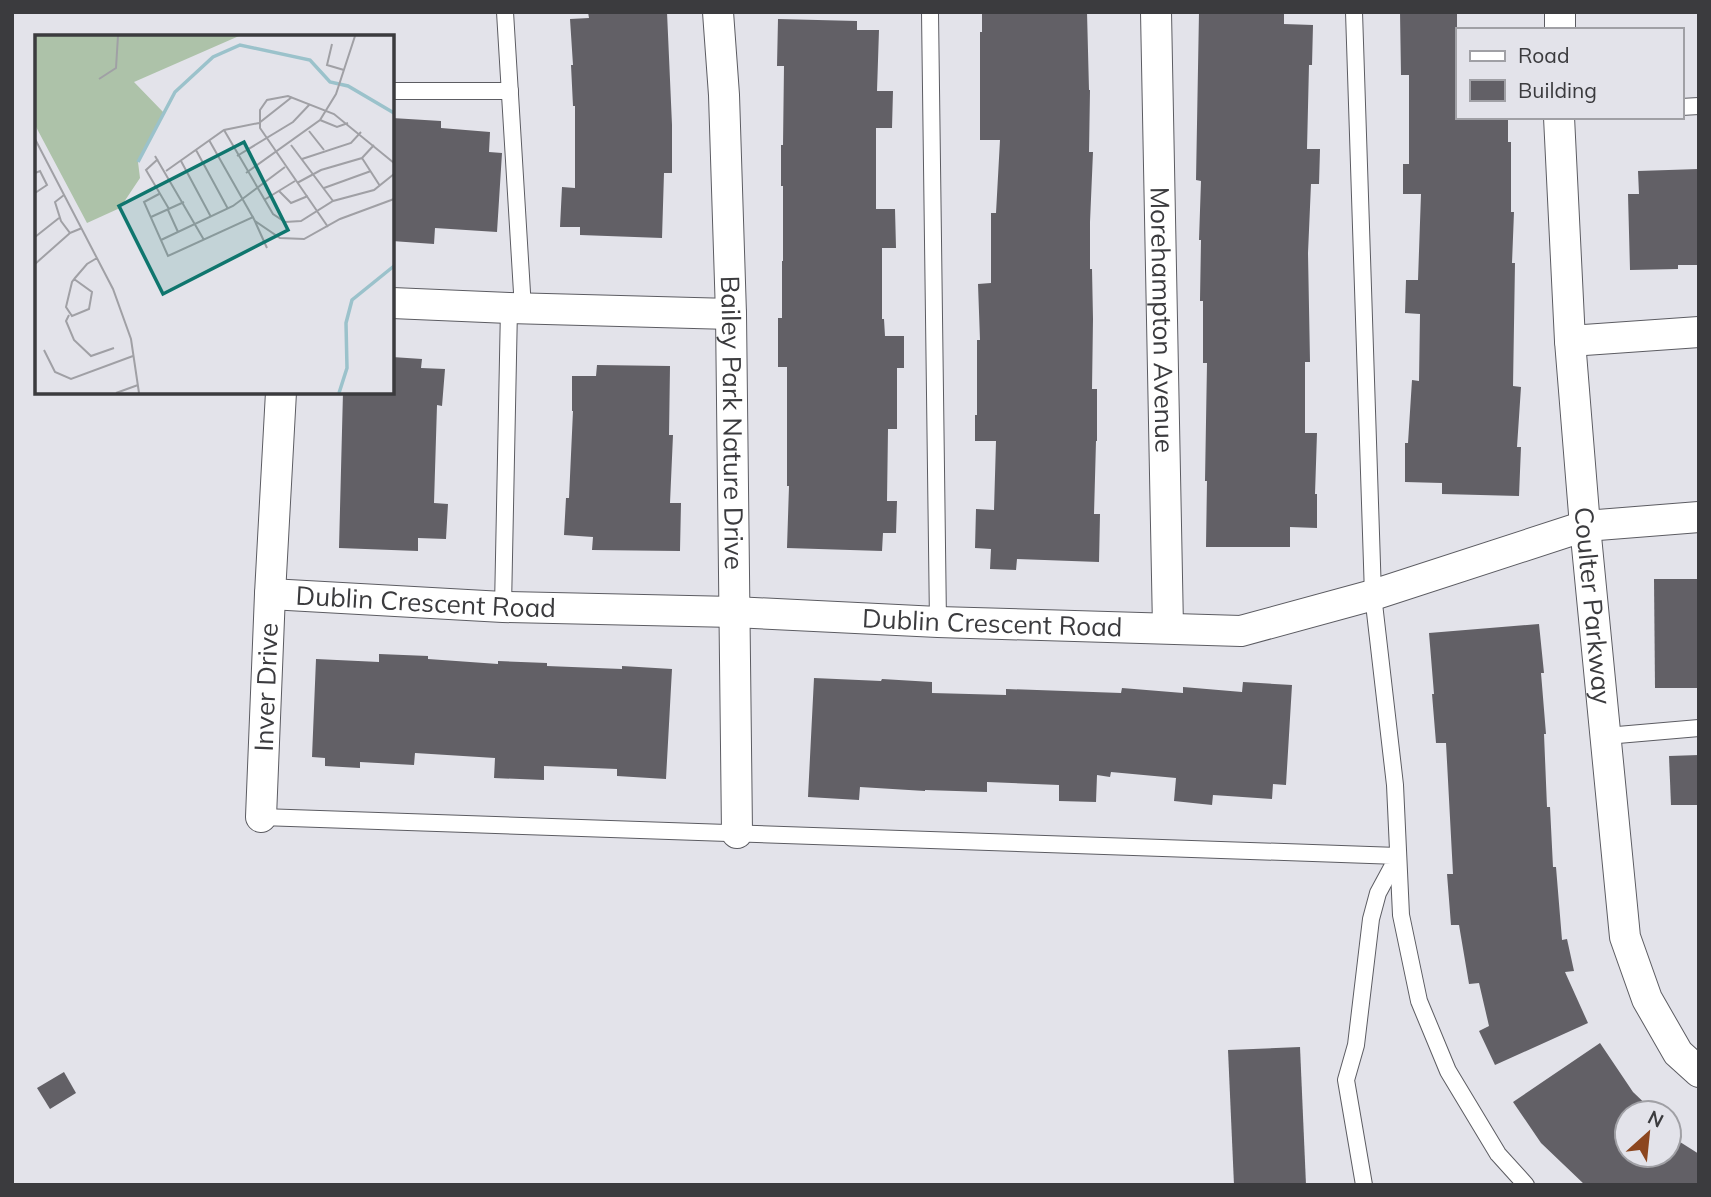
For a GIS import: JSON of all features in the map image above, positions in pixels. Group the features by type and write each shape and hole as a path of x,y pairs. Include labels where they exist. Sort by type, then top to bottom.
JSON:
{"street":[{"name":"Bailey Park Nature Drive","path":"718,12 724,95 731,314 737,833"},
{"name":"Morehampton Avenue","path":"1156,12 1168,628"},
{"name":"Coulter Parkway","path":"1559,119 1570,341 1625,937 1647,999 1678,1053 1699,1072"},
{"path":"394,303 731,314"},
{"path":"1570,341 1699,332"},
{"name":"Inver Drive","path":"261,817 281,394"},
{"name":"Dublin Crescent Road","path":"270,594 503,607 734,612 938,622 1241,631 1373,595 1585,526 1699,517"}],"lane":[{"path":"503,607 516,308 505,12"},
{"path":"930,12 938,622"},
{"path":"1354,12 1373,595 1395,785 1401,915 1419,1001 1448,1071 1497,1154 1526,1185"},
{"path":"394,91 510,91"},
{"path":"1606,736 1699,728"},
{"path":"261,817 1398,856"},
{"path":"1364,1185 1346,1080 1356,1045 1371,919 1378,893 1398,856"}],"building":[{"path":"588,12 667,12 672,173 664,173 662,238 580,235 580,227 560,227 562,187 575,188 575,106 570,19 589,18"},
{"path":"982,12 1087,12 1089,152 1093,152 1090,222 1092,389 1097,389 1094,514 1100,514 1099,562 1017,559 1016,570 990,569 991,549 975,548 976,509 994,510 996,441 975,441 975,415 977,340 980,340 978,284 991,283 991,213 996,213 1000,140 980,140"},
{"path":"1199,12 1284,14 1284,24 1313,25 1307,149 1320,149 1319,184 1311,184 1308,253 1310,362 1305,362 1305,433 1317,433 1317,528 1290,527 1290,547 1206,547 1207,363 1203,363 1203,301 1200,301 1201,181 1196,180"},
{"path":"1400,12 1457,12 1456,119 1508,119 1508,142 1511,142 1511,212 1514,212 1512,263 1515,263 1513,386 1521,387 1517,447 1521,447 1519,496 1442,494 1442,483 1405,482 1405,443 1408,443 1412,380 1419,381 1420,314 1405,313 1406,280 1418,280 1421,194 1403,194 1403,164 1409,164 1409,75 1401,75"},
{"path":"778,19 857,21 857,30 879,30 877,91 893,91 892,128 876,128 876,209 895,209 896,248 882,248 882,319 885,336 904,336 904,368 897,368 897,429 888,429 887,501 897,501 896,533 883,533 882,551 787,548 787,367 778,367 778,318 782,318 781,145 784,66 777,66"},
{"path":"394,118 441,121 441,128 490,132 489,152 502,153 497,232 435,228 434,244 394,241"},
{"path":"1699,169 1699,265 1678,265 1678,269 1630,270 1628,194 1639,194 1638,171"},
{"path":"394,357 422,359 421,368 445,369 442,406 437,405 434,503 448,504 446,539 418,538 418,551 339,548 343,394 394,394"},
{"path":"597,365 670,366 669,435 673,435 670,503 681,503 680,551 592,550 593,537 564,535 566,498 569,498 572,376 596,376"},
{"path":"1654,579 1699,579 1699,688 1655,688"},
{"path":"1539,624 1544,673 1541,673 1546,734 1547,807 1550,807 1553,867 1556,867 1562,940 1567,939 1574,971 1565,972 1588,1023 1495,1065 1479,1031 1489,1026 1479,983 1469,984 1459,925 1451,925 1447,874 1453,874 1446,743 1436,743 1429,633"},
{"path":"379,654 428,656 428,659 498,664 498,661 547,663 547,666 672,669 666,779 617,776 617,769 544,766 544,780 494,778 495,758 415,753 414,765 360,762 360,768 325,766 325,758 312,757 316,659 379,662"},
{"path":"814,678 932,682 932,693 1006,695 1006,689 1121,693 1122,688 1183,693 1183,687 1242,692 1243,682 1292,685 1286,785 1273,784 1272,799 1213,795 1212,805 1174,801 1176,778 1111,772 1110,777 1097,775 1096,802 1059,801 1059,785 987,782 987,792 860,787 859,800 808,797"},
{"path":"1699,755 1699,805 1671,805 1669,756"},
{"path":"1600,1043 1640,1099 1613,1099 1613,1169 1683,1169 1683,1144 1699,1154 1699,1185 1585,1185 1541,1143 1513,1102"},
{"path":"1300,1047 1306,1185 1234,1185 1228,1050"},
{"path":"64,1072 76,1093 50,1109 37,1088"}]}
